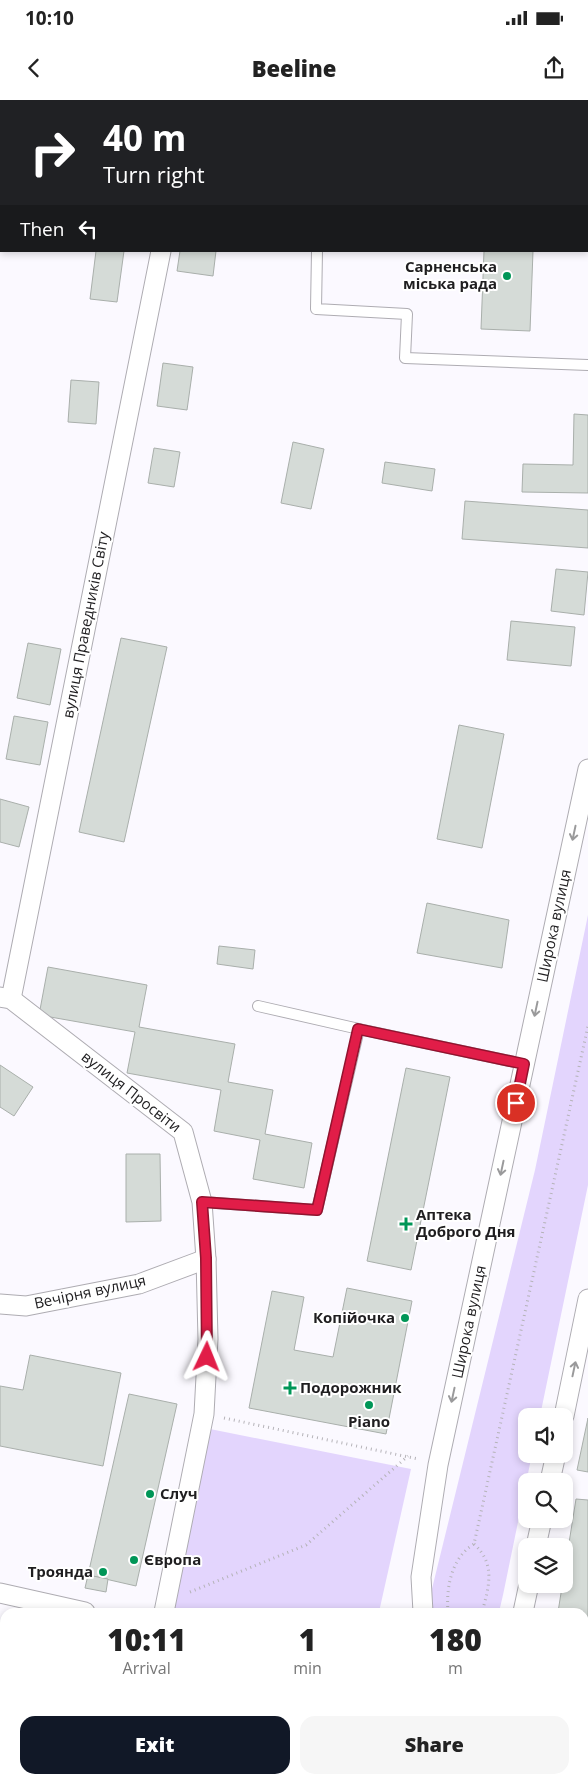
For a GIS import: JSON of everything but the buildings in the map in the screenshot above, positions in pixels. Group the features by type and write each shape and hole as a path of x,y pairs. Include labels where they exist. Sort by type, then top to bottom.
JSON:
{"street":[{"name":"вулиця Праведників Світу","path":"5,998 161,252"},
{"name":"Широка вулиця","path":"423,1608 421,1577 438,1465 588,768"},
{"name":"вулиця Просвіти","path":"5,998 183,1132 202,1202 206,1258 208,1338 204,1414 165,1607"},
{"name":"Вечірня вулиця","path":"0,1304 26,1306 139,1284 206,1258"},
{"path":"566,1408 588,1300"},
{"path":"0,1593 67,1608"},
{"path":"524,1608 527,1593"}],"lane":[{"path":"317,252 316,309 407,314 405,358 588,366"},
{"path":"258,1006 524,1064"},
{"path":"202,1202 317,1210 358,1029"}],"path":[{"path":"448,1608 449,1589 454,1566 464,1550 474,1544 588,1026"},
{"path":"204,1414 408,1456 438,1465"},
{"path":"165,1607 306,1545 408,1456"},
{"path":"474,1544 485,1554 489,1571 483,1608"}],"shaded area":[{"path":"588,915 588,1185 542,1408 518,1408 518,1463 530,1463 528,1473 518,1473 518,1522 503,1595 500,1608 428,1608 535,1170"},
{"path":"210,1429 411,1469 380,1608 175,1608"}],"place":[{"name":"Сарненська міська рада","path":"507,276"},
{"name":"Аптека Доброго Дня","path":"406,1224"},
{"name":"Копійочка","path":"405,1318"},
{"name":"Подорожник","path":"290,1388"},
{"name":"Piano","path":"369,1405"},
{"name":"Случ","path":"150,1494"},
{"name":"Європа","path":"134,1560"},
{"name":"Троянда","path":"103,1572"}],"route":[{"path":"207,1357 206,1258 202,1202 317,1210 358,1029 524,1064 516,1103"}]}
